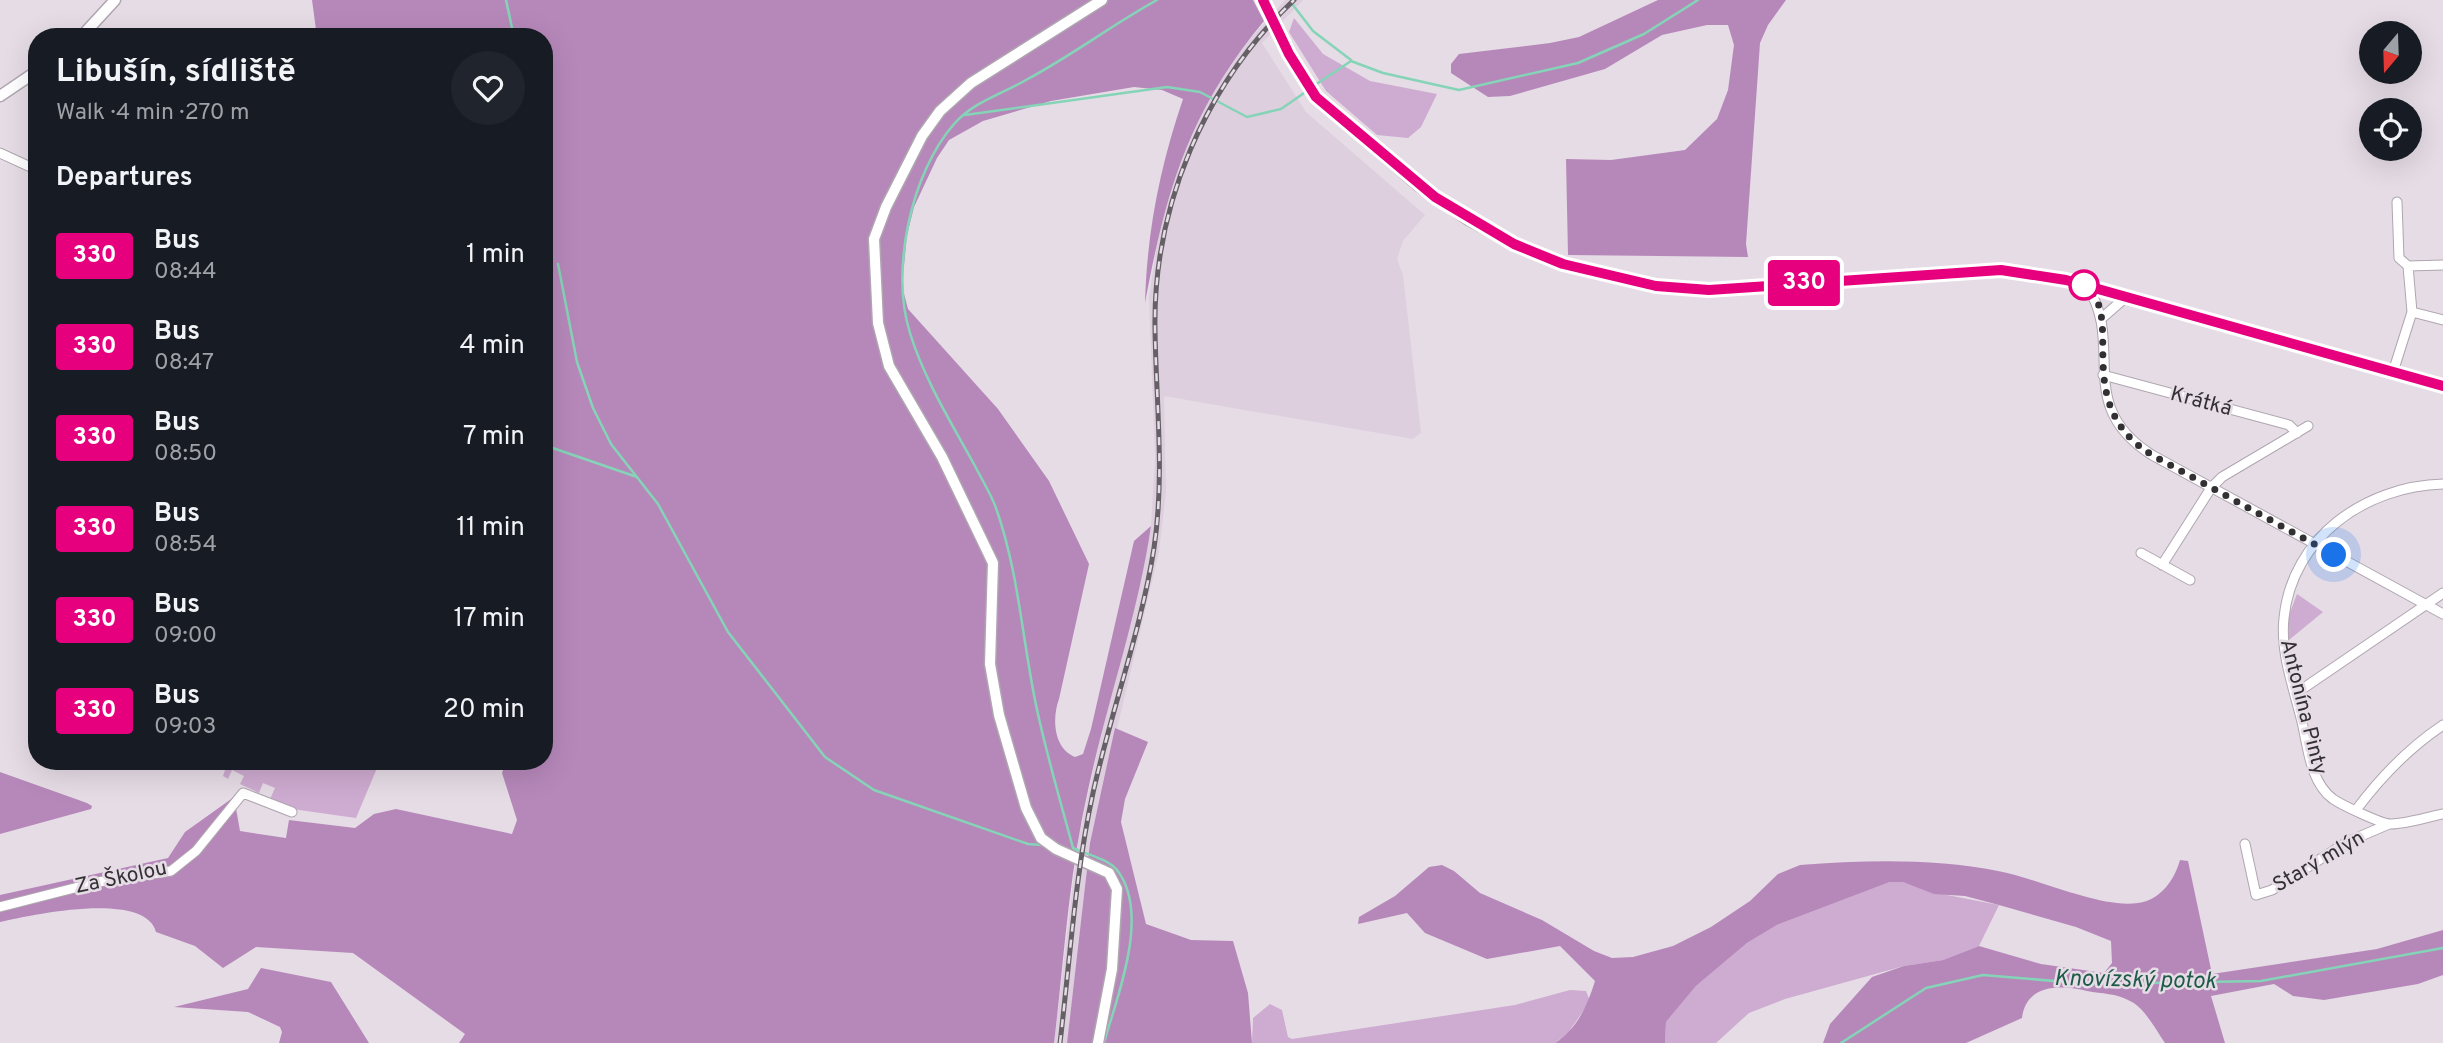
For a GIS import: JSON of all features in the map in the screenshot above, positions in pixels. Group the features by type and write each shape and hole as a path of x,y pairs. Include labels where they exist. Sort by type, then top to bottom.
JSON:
{"street":[{"path":"89,28 115,0"},
{"path":"1098,1043 1112,969 1117,889 1109,873 1056,849 1041,838 1026,808 999,715 990,664 993,563 942,457 889,366 878,323 874,239 886,207 922,136 940,111 971,83 1102,0"},
{"path":"1263,0 1289,54 1316,97 1438,199 1514,244 1563,264 1656,286 1709,290 2001,270 2066,280 2443,386"},
{"path":"0,96 28,77"},
{"path":"0,153 28,166"},
{"path":"2397,202 2399,258 2408,266 2443,265"},
{"path":"2393,372 2412,312 2408,266"},
{"path":"2087,286 2098,302 2102,318 2103,375 2111,412 2127,436 2152,455 2443,614"},
{"path":"2102,318 2126,297"},
{"path":"2412,312 2443,320"},
{"name":"Krátká","path":"2103,375 2289,425 2297,433"},
{"path":"2162,565 2211,488 2222,477 2308,426"},
{"path":"2312,543 2360,505 2390,491 2420,484 2443,484"},
{"name":"Antonína Pinty","path":"2312,543 2289,595 2283,620 2285,646 2315,776 2332,798 2389,824"},
{"path":"2141,553 2189,580"},
{"path":"2295,694 2423,603 2443,593"},
{"path":"2356,810 2371,790 2424,738 2443,725"},
{"name":"Za Školou","path":"0,907 98,881 171,871 196,852 243,793 292,812"},
{"path":"2389,824 2443,814"},
{"name":"Starý mlýn","path":"2245,844 2256,895 2272,890 2347,842 2389,824"}],"shaded area":[{"path":"312,0 1253,0 1264,21 1217,87 1184,153 1162,224 1145,303 1156,199 1183,99 1162,90 1134,87 1051,101 983,121 949,140 937,158 914,207 907,235 902,286 908,309 998,409 1049,481 1089,564 1055,715 1058,740 1068,753 1075,757 1083,754 1091,729 1134,541 1151,526 1138,592 1081,821 1054,1043 459,1043 465,1034 353,953 256,947 223,968 195,946 156,932 147,919 131,912 86,909 0,922 0,895 168,858 185,832 234,797 240,831 286,838 289,820 355,828 374,814 396,809 512,834 517,820 503,770 553,770 553,28 316,28"},
{"path":"1285,0 1303,0 1262,43 1306,112 1425,215 1403,241 1397,259 1403,275 1421,433 1413,439 1164,396 1166,492 1159,552 1090,843 1067,1043 1054,1043 1078,841 1103,725 1141,580 1151,526 1155,458 1149,297 1160,224 1181,156 1213,90 1239,51"},
{"path":"1658,0 1786,0 1768,25 1760,43 1746,244 1748,257 1568,255 1566,159 1611,160 1685,150 1717,119 1728,90 1734,45 1728,25 1707,25 1662,35 1605,69 1510,96 1488,97 1451,73 1451,64 1459,54 1579,37"},
{"path":"1294,18 1323,54 1370,81 1437,94 1421,127 1408,138 1377,135 1326,91 1289,32"},
{"path":"2297,594 2323,612 2289,640 2288,618"},
{"path":"1115,728 1148,742 1125,799 1121,822 1146,924 1191,940 1233,941 1248,993 1252,1043 1067,1043 1090,843"},
{"path":"225,770 232,770 228,779 223,776"},
{"path":"232,770 376,770 356,818 292,809 270,799 275,788 263,783 259,793 240,784 244,776"},
{"path":"0,772 87,803 92,806 91,809 0,834"},
{"path":"2180,860 2188,861 2212,974 2377,949 2443,930 2443,975 2418,984 2324,1000 2293,996 2274,984 2211,996 2225,1043 2165,1043 2145,1013 2130,1001 2109,994 2057,988 2038,992 2030,998 2022,1018 1966,1043 1823,1043 1830,1024 1872,977 1904,966 1943,960 1979,946 2041,964 2104,973 2112,963 2111,941 2076,927 1965,896 1934,894 1903,882 1890,882 1777,925 1747,943 1696,986 1666,1022 1665,1043 1555,1043 1581,1016 1595,981 1560,946 1487,959 1425,933 1407,913 1358,924 1359,917 1395,896 1429,867 1442,865 1454,871 1480,893 1542,920 1594,951 1612,958 1633,957 1673,946 1711,927 1750,901 1778,874 1800,865 1899,861 1974,867 2014,875 2106,902 2123,904 2146,901 2159,894 2170,882"},
{"path":"1890,882 1903,882 1947,895 1999,905 1979,946 1943,960 1904,966 1785,999 1749,1013 1716,1043 1665,1043 1666,1022 1696,986 1747,943 1777,925"},
{"path":"261,968 331,982 369,1043 279,1043 282,1032 280,1027 248,1012 174,1007 248,989"},
{"path":"1570,990 1586,991 1590,1001 1568,1033 1555,1043 1252,1043 1253,1018 1270,1004 1282,1010 1288,1037 1292,1039 1515,1005"}],"waterway":[{"path":"506,0 512,28"},
{"path":"1104,1043 1128,955 1131,909 1127,888 1113,866 1073,848 1039,719 1015,579 1003,531 992,498 939,401 916,350 904,308 902,281 908,224 916,195 926,169 954,124 979,104 1043,71 1157,0"},
{"path":"1312,87 1351,61 1383,73 1459,90 1578,63 1644,34 1698,0"},
{"path":"1293,5 1313,31 1351,60"},
{"path":"965,115 1167,87 1200,92 1247,117 1281,109 1307,91"},
{"path":"558,264 577,362 593,408 611,444 658,504 728,632 825,757 874,790 1028,844 1042,845"},
{"path":"553,448 637,477"},
{"name":"Knovízský potok","path":"1841,1043 1926,988 1983,975 2090,984 2261,981 2443,948"}],"railway":[{"path":"1060,1043 1077,886 1087,824 1100,762 1142,610 1154,548 1159,493 1155,329 1163,238 1190,150 1210,109 1234,70 1262,33 1294,0"}],"bus line":[{"name":"330","path":"1263,0 1289,54 1316,97 1419,186 1467,219 1514,244 1563,264 1613,278 1656,286 1709,290 2001,270 2066,280 2443,386"}],"route":[{"path":"2084,285 2098,302 2102,318 2106,398 2111,412 2127,436 2152,455 2334,555"}]}
